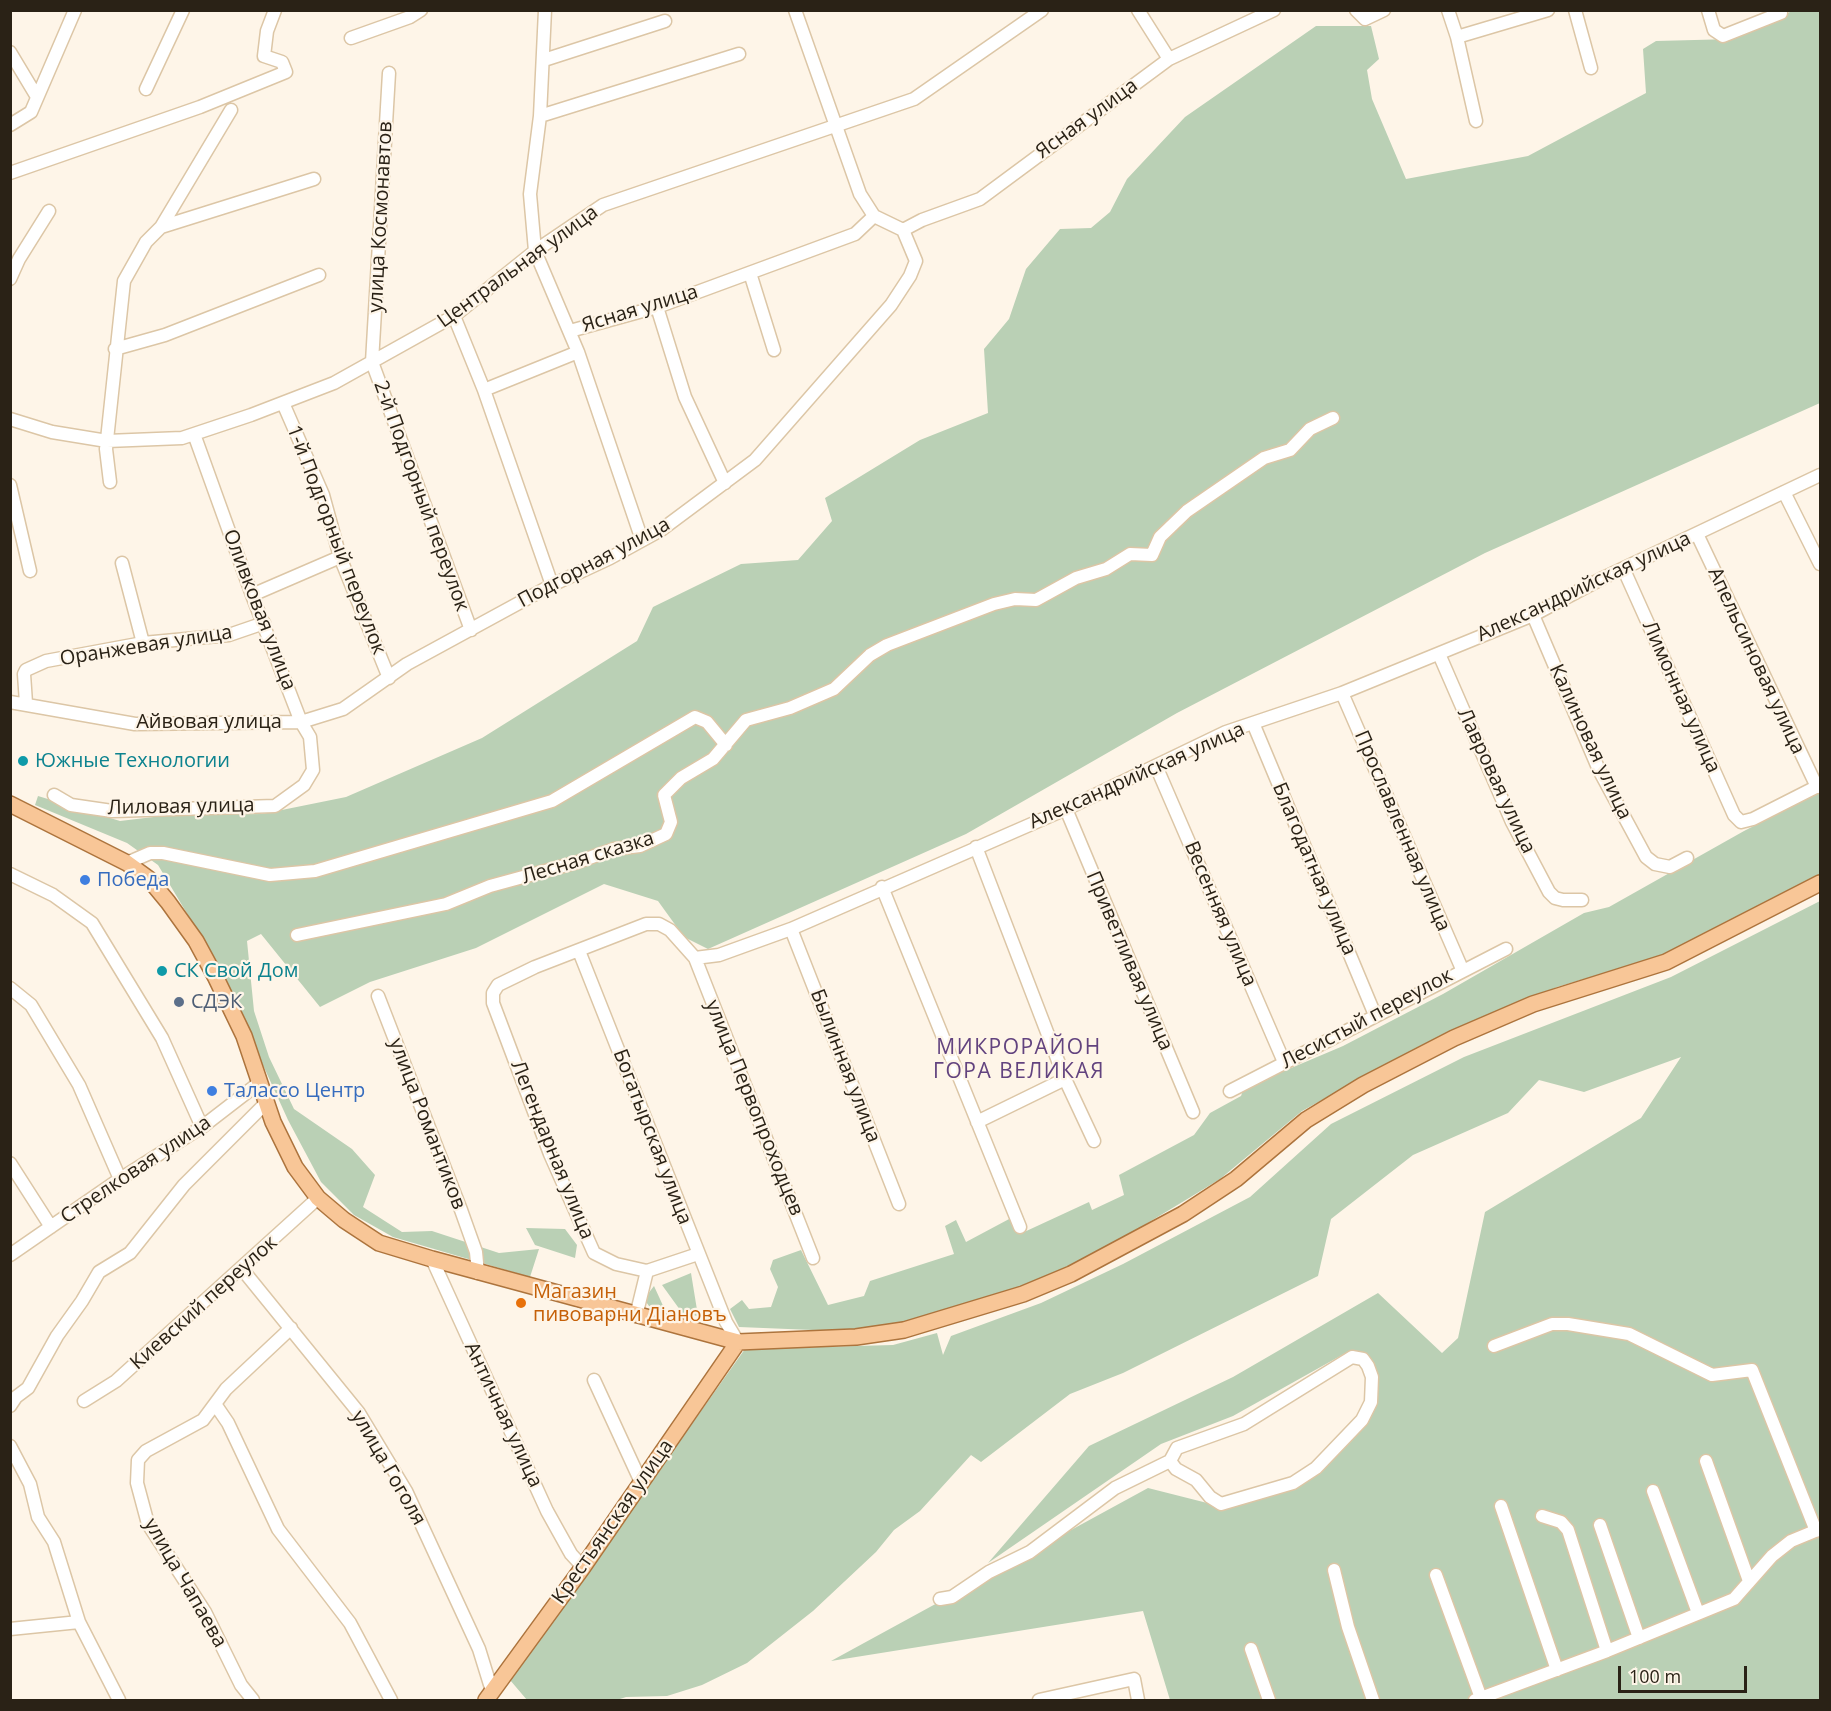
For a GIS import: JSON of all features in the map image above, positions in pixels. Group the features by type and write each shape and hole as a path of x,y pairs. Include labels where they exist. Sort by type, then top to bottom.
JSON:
{"main road":[{"path":"10,804 127,862 149,879 168,902 196,941 244,1036 273,1122 295,1167 318,1198 344,1220 380,1243 478,1273 738,1342 856,1337 904,1330 957,1316 1062,1278 1183,1214 1236,1179 1306,1120 1363,1085 1454,1038 1533,1004 1666,962 1821,883"},
{"name":"Крестьянская улица","path":"489,1696 583,1567 738,1342"}],"street":[{"path":"10,125 31,112 75,10"},
{"path":"146,89 183,10"},
{"path":"10,173 182,113 286,72 282,62 264,56 267,31 275,10"},
{"path":"351,38 410,18 421,10"},
{"path":"545,10 540,116 530,194 535,251 578,352 642,540"},
{"path":"795,10 860,194 874,216 903,230"},
{"name":"Центральная улица","path":"10,419 52,432 107,441 182,438 334,383 454,316 535,251 603,205 914,99 1042,10"},
{"path":"1138,10 1169,59"},
{"name":"Ясная улица","path":"903,230 922,220 989,194 1080,123 1169,59 1274,10"},
{"path":"1360,15 1384,10"},
{"path":"1448,10 1457,37 1476,121"},
{"path":"1457,37 1548,10"},
{"path":"1575,10 1591,68"},
{"path":"1708,10 1714,30 1723,36 1781,13"},
{"path":"544,60 665,21"},
{"path":"10,52 37,97"},
{"path":"540,116 739,54"},
{"name":"улица Космонавтов","path":"372,362 389,73"},
{"path":"110,482 107,441 124,281 146,242 161,227 231,110"},
{"path":"161,227 314,179"},
{"path":"10,279 19,259 49,211"},
{"name":"Ясная улица","path":"570,331 657,308 855,234 874,216"},
{"name":"Подгорная улица","path":"301,722 343,709 407,664 552,585 610,558 661,530 725,483 773,442 891,305 915,268 916,261 903,230"},
{"path":"750,273 774,350"},
{"path":"115,349 165,335 319,275"},
{"path":"657,308 686,397 725,483"},
{"path":"454,316 484,390 552,585"},
{"path":"484,390 578,352"},
{"name":"2-й Подгорный переулок","path":"372,362 471,630"},
{"name":"1-й Подгорный переулок","path":"283,403 323,495 340,557 389,678"},
{"name":"Лесная сказка","path":"297,935 446,904 490,886 578,862 614,849 640,846 666,834 671,822 664,795 681,778 713,759 746,720 790,708 834,690 870,655 887,645 994,604 1015,599 1036,600 1076,578 1106,569 1130,554 1152,555 1160,537 1187,511 1264,458 1290,450 1310,429 1333,418"},
{"name":"Оливковая улица","path":"194,434 252,595 301,722 310,737 313,770 304,785"},
{"name":"Александрийская улица","path":"695,958 718,955 791,928 1066,809 1226,732 1342,693 1533,615 1821,475"},
{"path":"10,485 30,571"},
{"path":"1784,492 1821,564"},
{"name":"Апельсиновая улица","path":"1696,534 1819,786"},
{"path":"252,595 340,557"},
{"path":"122,563 143,642"},
{"name":"Лимонная улица","path":"1624,570 1734,815 1741,822 1753,819 1819,786"},
{"name":"Калиновая улица","path":"1533,615 1599,770 1646,857 1655,864 1670,867 1687,858"},
{"name":"Оранжевая улица","path":"26,703 24,674 26,670 46,661 143,642 229,635 264,623"},
{"name":"Лавровая улица","path":"1439,654 1512,822 1549,892 1555,898 1563,900 1582,900"},
{"name":"Прославленная улица","path":"1342,693 1462,969"},
{"name":"Айвовая улица","path":"10,702 135,724 301,722"},
{"path":"127,862 150,853 163,853 270,875 315,871 552,801 694,717 707,722 726,745"},
{"name":"Благодатная улица","path":"1253,723 1375,1015"},
{"name":"Весенняя улица","path":"1156,766 1284,1062"},
{"name":"Лиловая улица","path":"54,795 71,805 112,811 275,806 304,785"},
{"name":"Приветливая улица","path":"1066,809 1193,1112"},
{"path":"976,847 1065,1079 1094,1141"},
{"path":"10,874 53,895 92,923 162,1038 202,1127"},
{"path":"882,887 1020,1227"},
{"path":"579,951 646,924 659,924 670,930 695,958"},
{"name":"Былинная улица","path":"791,928 899,1204"},
{"name":"Лесистый переулок","path":"1230,1091 1462,969 1506,949"},
{"name":"Богатырская улица","path":"579,951 698,1254 726,1322 738,1342"},
{"name":"Легендарная улица","path":"579,951 535,967 498,985 493,993 493,1003 550,1154 594,1253 616,1264 647,1271"},
{"name":"улица Первопроходцев","path":"695,958 813,1258"},
{"path":"10,988 31,1005 79,1085 120,1179"},
{"name":"улица Романтиков","path":"378,996 476,1252 478,1273"},
{"path":"977,1122 1065,1079"},
{"name":"Стрелковая улица","path":"10,1255 120,1179 202,1127 259,1083"},
{"path":"10,1406 16,1397 28,1388 57,1336 99,1272 130,1253 184,1185 266,1103"},
{"path":"10,1163 51,1227"},
{"name":"Киевский переулок","path":"84,1401 117,1381 318,1198"},
{"path":"636,1316 647,1271 698,1254"},
{"name":"Античная улица","path":"432,1259 547,1511 571,1554 583,1567"},
{"name":"улица Гоголя","path":"242,1269 359,1413 406,1491 479,1649 489,1696"},
{"path":"1436,1575 1478,1699 1607,1652 1734,1599 1791,1540 1818,1530 1752,1370 1712,1375 1629,1334 1568,1324 1552,1324 1494,1346"},
{"path":"291,1328 226,1389 215,1404 228,1423 278,1529 350,1623 391,1701"},
{"path":"940,1599 952,1598 989,1572 1030,1552 1115,1488 1170,1461 1178,1448 1244,1424 1335,1366 1352,1358 1363,1359 1368,1365 1372,1377 1371,1402 1362,1420 1316,1468 1293,1483 1221,1504 1210,1497 1196,1480 1176,1469 1170,1461"},
{"path":"594,1380 641,1482"},
{"name":"улица Чапаева","path":"215,1404 203,1420 146,1451 138,1460 137,1483 148,1524 205,1612 241,1684 253,1701"},
{"path":"10,1446 30,1484 38,1517 54,1542 79,1622 119,1701"},
{"path":"1706,1461 1749,1581"},
{"path":"1653,1491 1698,1613"},
{"path":"1501,1506 1557,1670"},
{"path":"1542,1516 1561,1522 1568,1530 1607,1652"},
{"path":"1600,1525 1640,1638"},
{"path":"1334,1570 1348,1627 1373,1701"},
{"path":"10,1629 79,1622"},
{"path":"1251,1648 1269,1701"},
{"path":"1039,1701 1134,1679 1138,1701"}],"green space":[{"path":"1792,11 1820,11 1820,403 1485,553 1177,713 966,834 708,949 684,937 658,901 604,884 476,948 370,982 320,1007 261,934 247,941 254,1011 269,1057 294,1109 352,1149 375,1175 363,1207 402,1232 432,1231 499,1253 539,1249 530,1277 393,1237 354,1215 321,1182 288,1120 216,962 158,865 127,843 35,805 38,796 120,821 170,815 262,814 346,797 482,738 637,641 653,607 741,564 798,560 832,521 825,498 920,440 988,413 984,349 1009,319 1026,269 1060,229 1091,228 1110,212 1127,179 1185,117 1316,26 1371,26 1379,59 1367,70 1372,99 1406,179 1528,156 1646,93 1643,49 1656,41 1733,39"},
{"path":"1820,792 1820,876 1656,958 1557,987 1376,1070 1302,1111 1220,1179 1093,1256 1036,1284 934,1316 884,1327 837,1331 739,1327 730,1309 742,1300 749,1309 771,1307 778,1287 770,1269 773,1260 801,1250 828,1305 864,1296 870,1281 954,1254 945,1226 956,1220 966,1242 1011,1218 1022,1233 1089,1202 1092,1210 1124,1195 1119,1175 1194,1135 1210,1113 1241,1096 1244,1088 1343,1046 1443,994 1584,913 1609,907 1744,831"},
{"path":"1820,901 1820,1700 1170,1700 1143,1611 831,1661 1148,1488 1223,1507 1317,1471 1367,1406 1371,1362 1351,1350 1233,1416 1161,1444 988,1563 1089,1446 1233,1377 1378,1293 1442,1353 1458,1338 1485,1212 1641,1118 1681,1057 1584,1092 1539,1080 1508,1113 1413,1155 1331,1219 1318,1276 1123,1373 1070,1394 981,1462 971,1455 920,1511 894,1530 876,1552 813,1611 747,1663 702,1685 667,1696 626,1697 617,1700 527,1700 510,1680 745,1349 893,1345 937,1333 943,1355 951,1336 1041,1303 1123,1264 1250,1197 1331,1124 1464,1057 1671,977"},
{"path":"526,1228 565,1229 577,1245 575,1258 535,1245"},
{"path":"691,1273 698,1316 683,1314 662,1285"},
{"path":"654,1286 665,1310 649,1306 644,1299"}],"place":[{"name":"Южные Технологии","path":"23,761"},
{"name":"Победа","path":"85,880"},
{"name":"СК Свой Дом","path":"162,971"},
{"name":"СДЭК","path":"179,1002"},
{"name":"Талассо Центр","path":"212,1091"},
{"name":"Магазин пивоварни Дiановъ","path":"521,1303"}],"district":[{"name":"МИКРОРАЙОН ГОРА ВЕЛИКАЯ","path":"1019,1060"}]}
